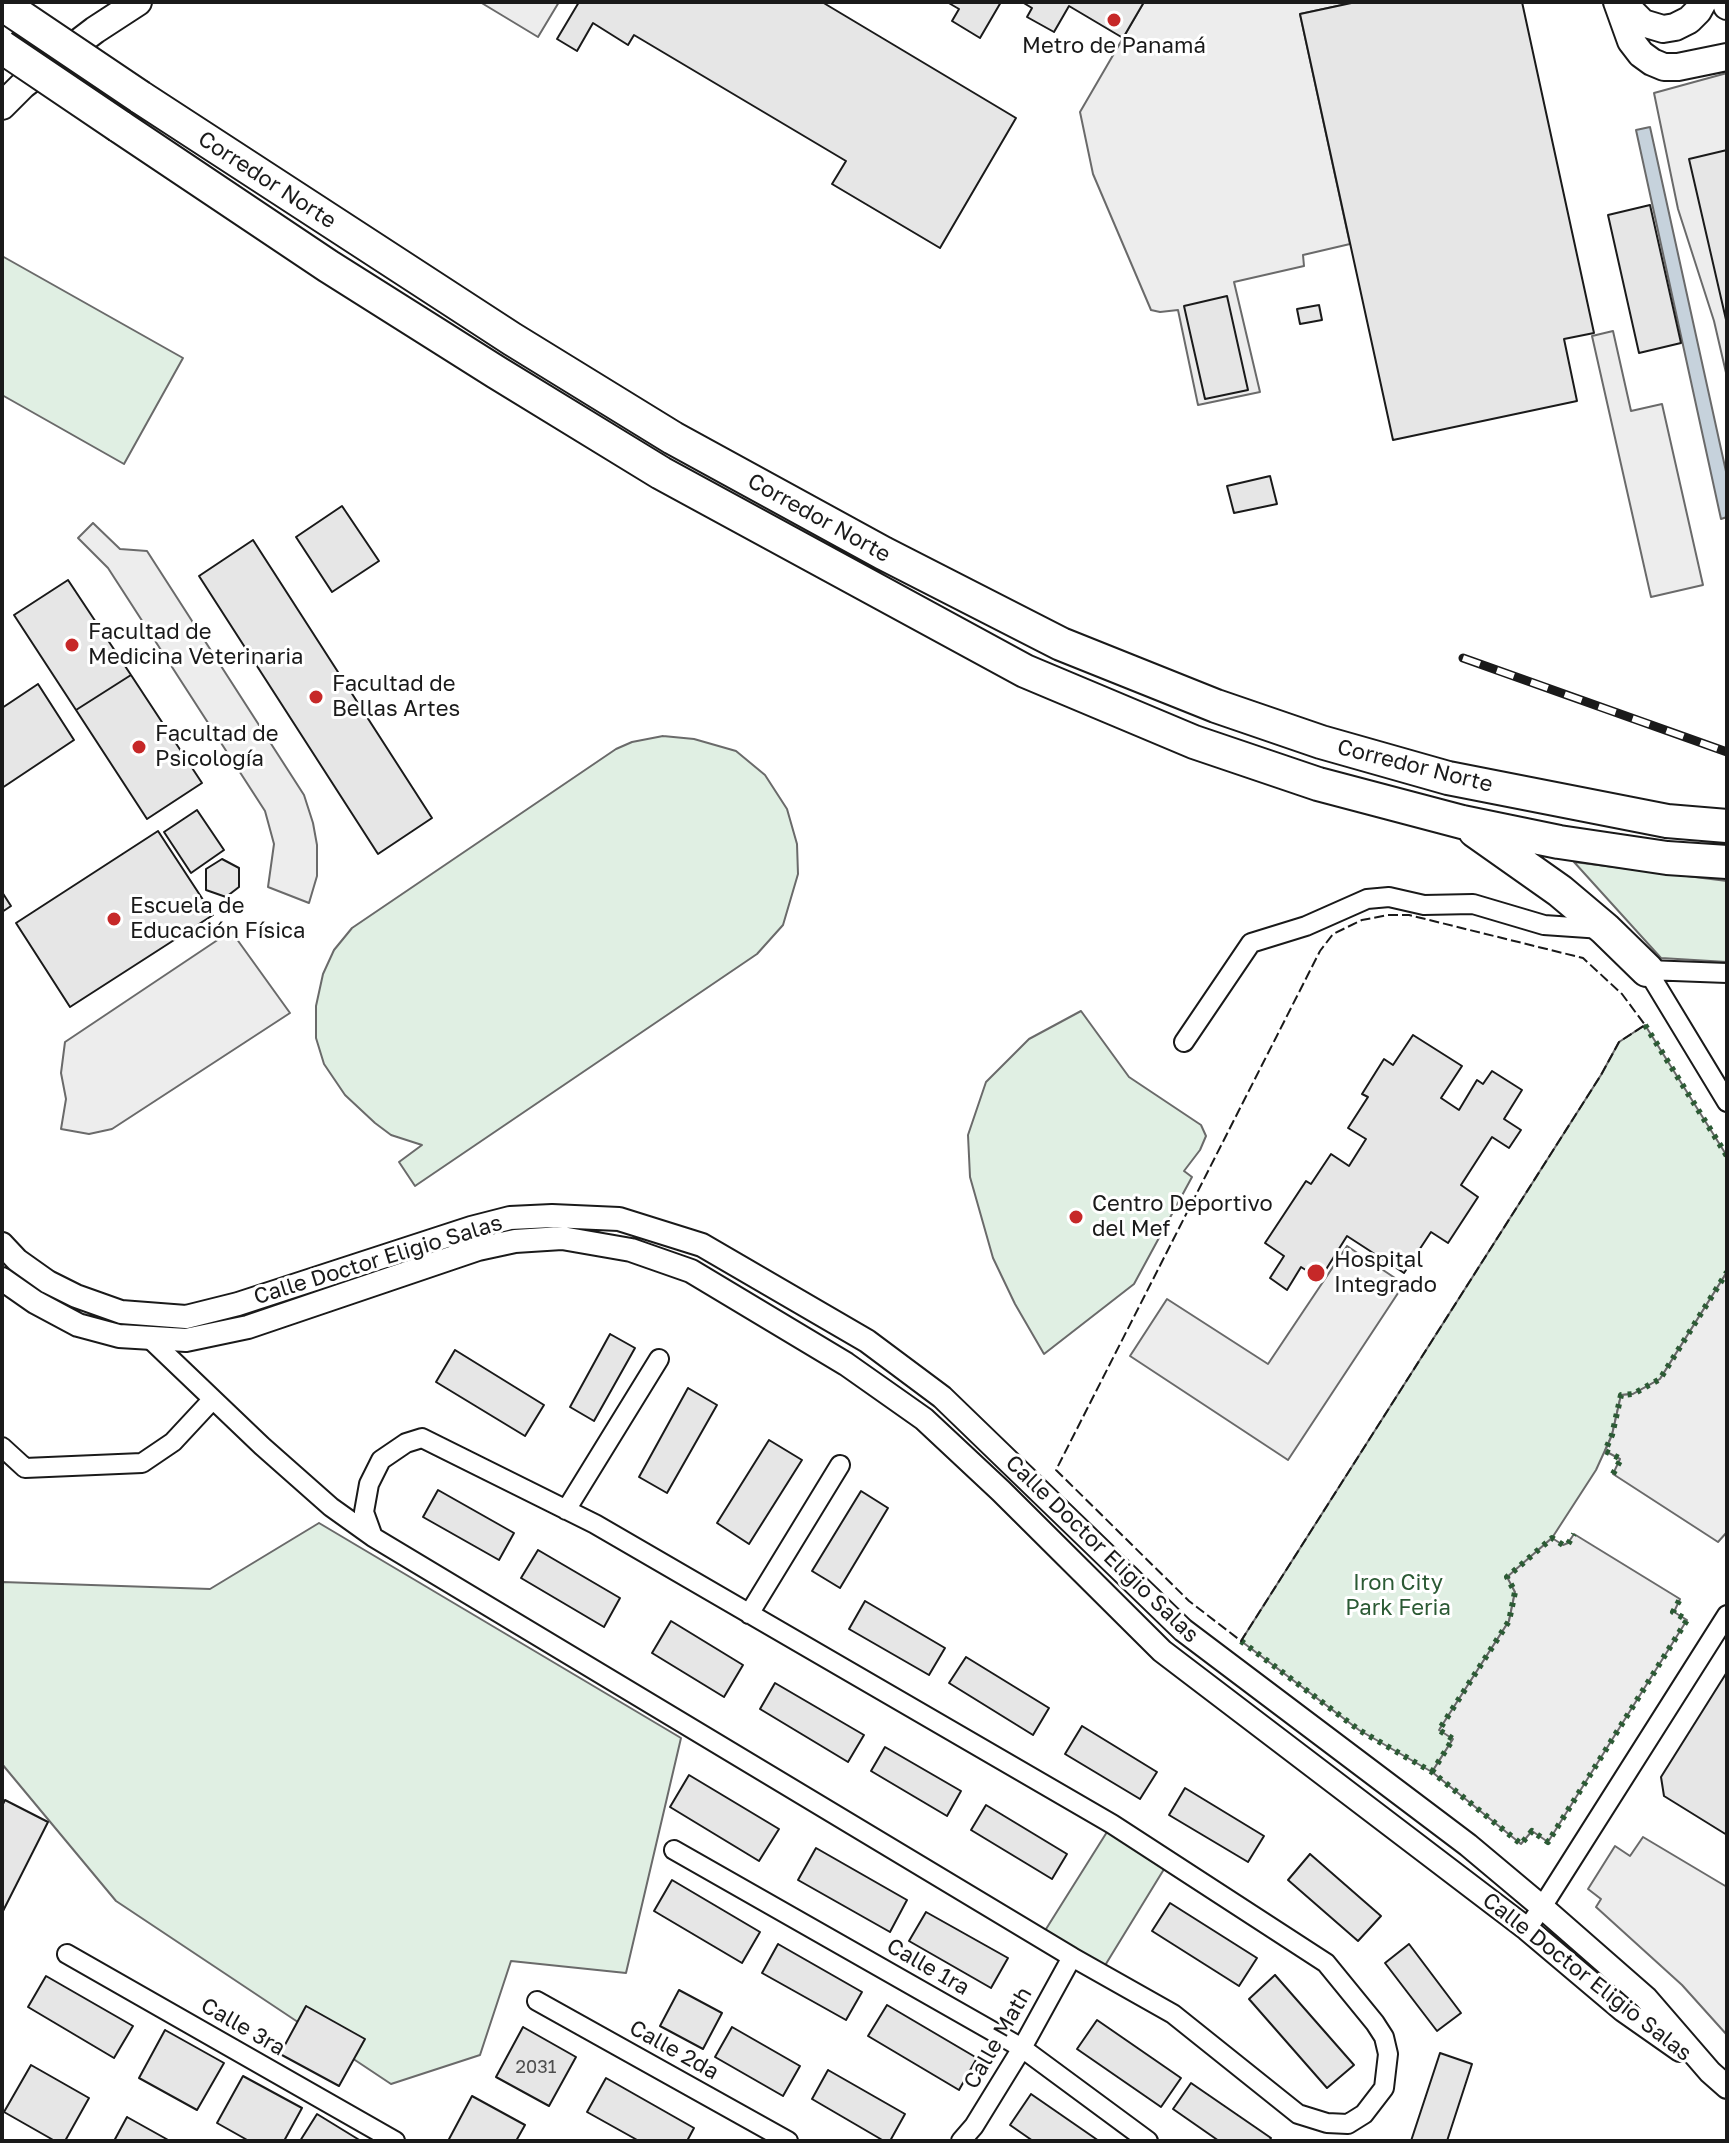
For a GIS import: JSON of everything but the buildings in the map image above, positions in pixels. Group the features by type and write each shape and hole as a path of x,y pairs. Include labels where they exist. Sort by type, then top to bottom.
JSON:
{"highway":[{"name":"Corredor Norte","path":"2,4 512,339 673,438 883,553 1061,644 1276,727 1448,778 1667,821 1727,826"},
{"name":"Corredor Norte","path":"2,47 328,266 661,473 1025,671 1194,742 1318,784 1462,822 1559,842 1652,856 1727,862"},
{"path":"1462,822 1560,891 1647,970"}],"main road":[{"path":"2,106 23,85 95,30 138,2"},
{"path":"1620,2 1643,23 1663,29 1689,20 1703,2"},
{"path":"1620,2 1631,41 1652,62 1664,67 1678,67 1727,57"}],"street":[{"path":"1184,1042 1251,943 1306,926 1367,899 1389,897 1424,905 1473,904 1544,925 1605,929"},
{"path":"1647,970 1727,973"},
{"path":"1647,970 1727,1102"},
{"name":"Calle Doctor Eligio Salas","path":"2,1244 17,1260 48,1282 76,1296 121,1312 186,1317 238,1304 510,1218 619,1219 702,1245 867,1341 942,1397 1183,1630 1468,1845 1646,1998 1719,2079"},
{"name":"Calle Doctor Eligio Salas","path":"2,1279 35,1302 78,1325 119,1336 186,1340 248,1327 478,1249 515,1241 562,1238 617,1247 691,1271 846,1364 924,1419 1162,1651 1527,1929 1623,2010 1719,2079"},
{"path":"149,1338 262,1446 331,1507 373,1537 1072,1957 1173,2014 1298,2114 1327,2123 1348,2124 1364,2114 1384,2088 1388,2054 1384,2037 1326,1963 1112,1824 595,1524 422,1438 406,1443 381,1460 369,1484 364,1512 373,1537"},
{"path":"566,1510 659,1359"},
{"path":"2,1447 25,1468 142,1463 173,1442 213,1399"},
{"path":"749,1614 840,1465"},
{"path":"1527,1929 1727,1615"},
{"name":"Calle 1ra","path":"674,1850 1022,2048 1148,2141"},
{"name":"Calle 3ra","path":"67,1954 395,2141"},
{"name":"Calle Math","path":"961,2141 974,2126 1022,2048 1072,1957"},
{"name":"Calle 2da","path":"537,2001 788,2141"}],"green space":[{"path":"2,256 183,358 124,464 2,395"},
{"path":"663,736 694,739 736,751 765,775 787,809 797,844 798,874 783,925 757,954 415,1186 399,1162 422,1145 391,1135 375,1123 345,1095 324,1064 316,1038 316,1006 323,974 334,950 352,928 616,749 632,742"},
{"path":"1574,862 1727,881 1727,962 1661,958"},
{"name":"Centro Deportivo del Mef","path":"1081,1011 1129,1077 1201,1125 1206,1136 1184,1171 1192,1177 1134,1284 1044,1354 993,1258 970,1177 968,1135 986,1082 1029,1039"},
{"name":"Iron City Park Feria","path":"1645,1025 1727,1156 1727,1272 1660,1379 1633,1394 1621,1395 1612,1435 1596,1470 1552,1538 1508,1577 1515,1592 1509,1621 1440,1729 1453,1739 1432,1772 1359,1730 1241,1641 1619,1042"},
{"path":"319,1523 681,1738 626,1973 511,1961 480,2055 391,2084 116,1901 2,1764 2,1582 210,1589"},
{"path":"1112,1824 1169,1861 1101,1972 1041,1937"}],"shaded area":[{"path":"480,2 559,2 538,37"},
{"path":"1144,2 1356,2 1300,14 1350,244 1303,255 1304,266 1234,282 1260,392 1198,405 1178,310 1151,310 1093,174 1080,112"},
{"path":"1727,73 1727,377 1714,321 1678,209 1654,93"},
{"path":"1650,127 1727,476 1727,517 1721,519 1636,130"},
{"path":"1613,331 1631,411 1662,404 1703,585 1651,597 1592,336"},
{"path":"93,523 120,549 147,551 304,795 317,845 317,876 309,903 268,887 274,844 265,811 108,568 78,538"},
{"path":"231,931 290,1013 112,1129 89,1134 61,1129 66,1099 61,1073 65,1042"},
{"path":"1347,1246 1404,1284 1288,1460 1130,1356 1167,1299 1268,1364"},
{"path":"1727,1272 1727,1532 1718,1542 1613,1474 1620,1459 1605,1451 1621,1395 1633,1394 1660,1379"},
{"path":"1574,1534 1680,1599 1674,1612 1687,1620 1548,1842 1532,1831 1521,1844 1432,1772 1453,1739 1439,1730 1509,1621 1515,1592 1507,1577 1552,1538 1563,1545"},
{"path":"1643,1837 1727,1887 1727,2035 1682,1985 1596,1907 1601,1899 1588,1889 1615,1846 1630,1856"}],"railway":[{"path":"1463,658 1727,752"}],"hedge":[{"path":"1645,1025 1727,1156"},
{"path":"1613,1474 1621,1459 1605,1451 1621,1395 1633,1394 1660,1379 1727,1272"},
{"path":"1432,1772 1453,1739 1439,1730 1509,1621 1515,1592 1507,1577 1552,1538 1563,1545 1568,1544 1574,1534"},
{"path":"1241,1641 1359,1730 1432,1772 1521,1844 1532,1831 1548,1842 1687,1620 1673,1612 1680,1599"}],"fence":[{"path":"1388,915 1409,915 1583,958 1622,994 1645,1025 1619,1042 1241,1641 1189,1601 1056,1470 1320,951 1333,934 1362,920 1388,915"}],"place":[{"name":"Metro de Panamá","path":"1114,20"},
{"name":"Facultad de Medicina Veterinaria","path":"72,645"},
{"name":"Facultad de Bellas Artes","path":"316,697"},
{"name":"Facultad de Psicología","path":"139,747"},
{"name":"Escuela de Educación Física","path":"114,919"},
{"name":"Centro Deportivo del Mef","path":"1076,1217"},
{"name":"Hospital Integrado","path":"1316,1273"}]}
